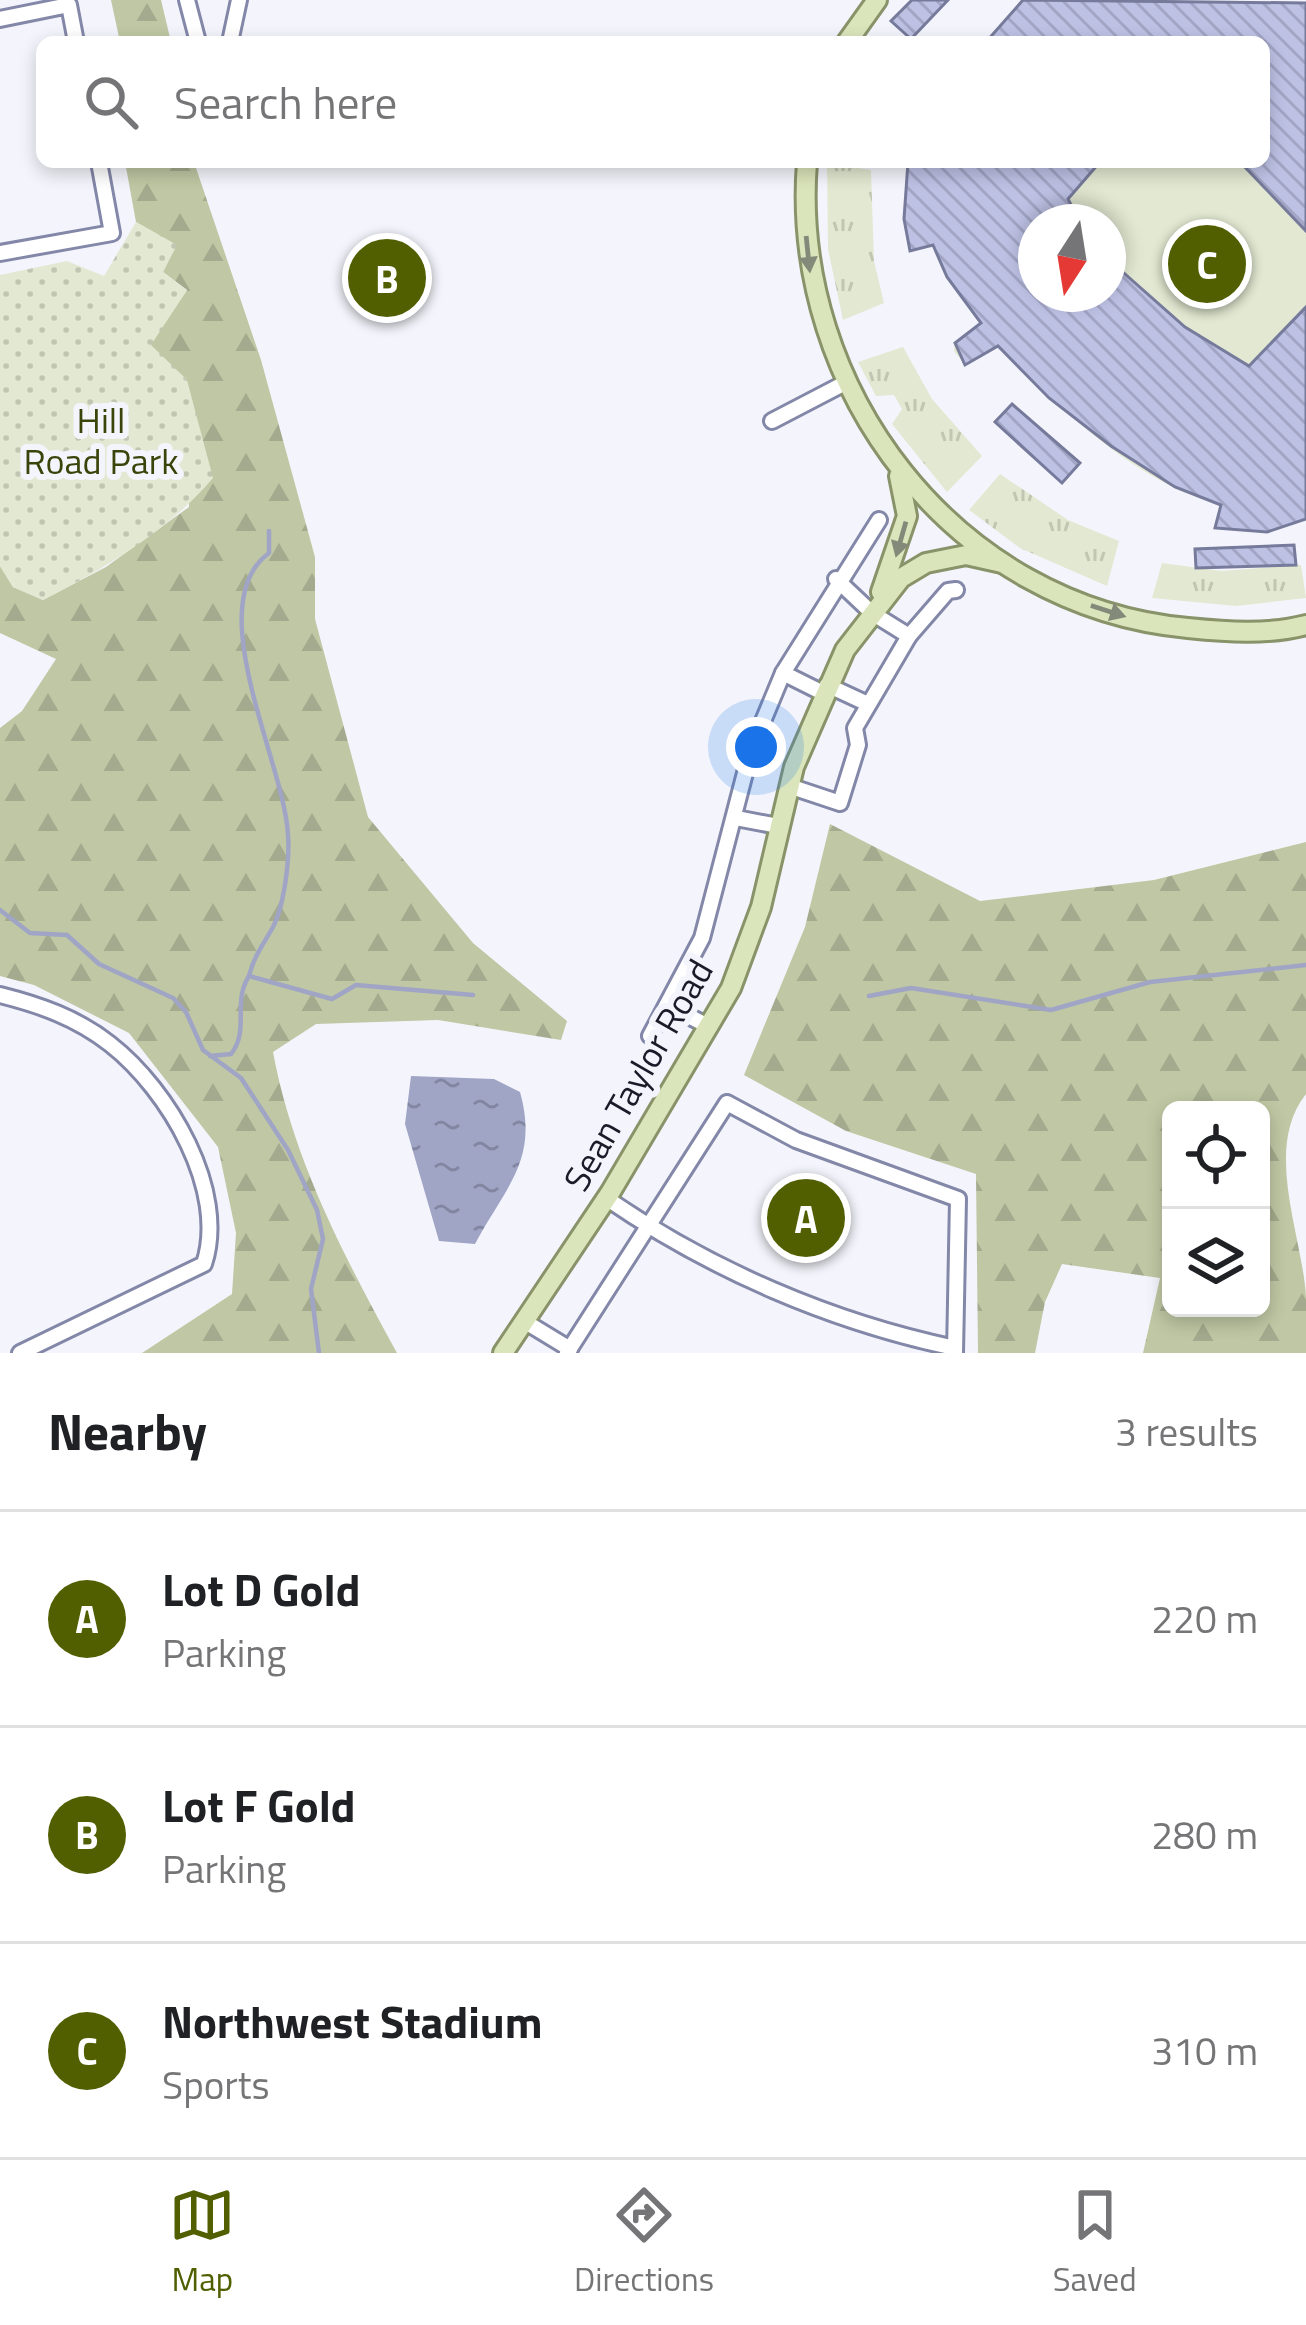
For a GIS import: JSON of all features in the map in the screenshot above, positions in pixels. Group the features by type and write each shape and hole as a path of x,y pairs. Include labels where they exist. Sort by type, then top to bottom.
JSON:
{"main road":[{"path":"851,35 862,0"},
{"path":"851,35 878,0"},
{"path":"807,168 807,255 818,311 845,383 893,462 947,520 1002,563 1096,608 1163,626 1232,632 1306,626"},
{"name":"Sean Taylor Road","path":"872,613 907,516 907,497 893,462"},
{"name":"Sean Taylor Road","path":"503,1353 606,1198 710,1028 761,907 789,786 825,689 872,613 901,578 926,563 966,555 1002,563"}],"lane":[{"path":"188,0 197,36"},
{"path":"231,36 239,0"},
{"path":"0,19 69,5 75,36"},
{"path":"0,253 112,232 100,168"},
{"path":"772,421 845,383"},
{"path":"650,1036 702,938 751,750 783,673 836,579 873,536 879,520"},
{"path":"836,579 872,613 909,636"},
{"path":"789,786 840,803 858,745 855,728 868,704 909,636 948,591 956,590"},
{"path":"783,673 868,704"},
{"path":"736,818 778,826"},
{"path":"0,994 51,1008 112,1046 162,1105 194,1155 211,1201 212,1238 204,1264 20,1353"},
{"path":"669,1006 710,1028"},
{"path":"524,1321 568,1351 648,1227 728,1103 817,1149 958,1199 955,1350 796,1300 648,1227 606,1198"}],"green space":[{"path":"111,0 161,0 170,36 119,36"},
{"path":"1023,0 1306,3 1306,519 1250,531 1215,528 1220,505 1157,479 1100,440 998,346 965,365 954,351 955,343 981,323 933,245 910,251 904,219 908,168 1270,168 1270,36 991,36"},
{"path":"126,168 196,168 261,360 315,557 315,619 368,817 473,943 567,1021 561,1040 438,1020 316,1024 273,1052 307,1170 397,1353 142,1353 232,1294 236,1233 218,1147 129,1033 34,985 0,976 0,728 22,711 56,659 0,633 0,566 13,587 43,600 106,567 189,507 187,380 150,345 187,290 163,272 176,245 136,222"},
{"path":"827,168 871,170 874,261 884,303 843,320 828,249"},
{"name":"Hill Road Park","path":"136,222 177,245 163,272 187,290 151,345 187,380 213,478 134,547 43,600 13,587 0,566 0,275 67,261 104,276"},
{"path":"903,347 932,399 982,456 947,492 892,424 902,409 894,395 876,396 858,362"},
{"path":"1000,474 1068,520 1119,541 1107,586 1020,548 969,510"},
{"path":"1162,563 1221,571 1301,565 1306,598 1236,606 1152,598"},
{"path":"830,824 980,901 1154,880 1306,842 1306,1094 1293,1116 1286,1165 1306,1296 1306,1353 1143,1353 1160,1278 1062,1264 1045,1302 1035,1353 978,1353 976,1174 846,1131 744,1075 805,927"}],"water":[{"path":"411,1076 494,1079 520,1092 525,1116 522,1155 475,1244 439,1241 405,1124"}],"building":[{"path":"912,0 948,0 914,36 891,21"},
{"path":"1023,0 1306,3 1306,231 1246,168 1270,168 1270,36 991,36"},
{"path":"908,168 1095,168 1068,199 1071,204 1018,204 1018,312 1126,312 1126,275 1185,327 1249,366 1306,307 1306,519 1267,532 1215,528 1221,505 1175,487 1111,446 1049,398 998,346 965,365 955,343 981,323 947,277 933,245 910,251 904,219"},
{"path":"1012,404 1080,463 1062,483 995,422"},
{"path":"1294,545 1296,565 1196,568 1195,549"}],"waterway":[{"path":"249,976 277,918 288,857 283,805 243,646 242,609 250,577 269,553 269,531"},
{"path":"0,910 30,933 67,935 99,964 173,998 186,1012 203,1050 241,1078 288,1150 317,1210 323,1239 311,1289 319,1353"},
{"path":"869,996 911,988 1051,1010 1150,982 1306,965"},
{"path":"210,1056 231,1054 237,1045 249,976 332,999 356,985 473,995"}],"place":[{"name":"Northwest Stadium","path":"1207,264"},
{"name":"Lot F Gold","path":"387,278"},
{"name":"Lot D Gold","path":"806,1218"}]}
